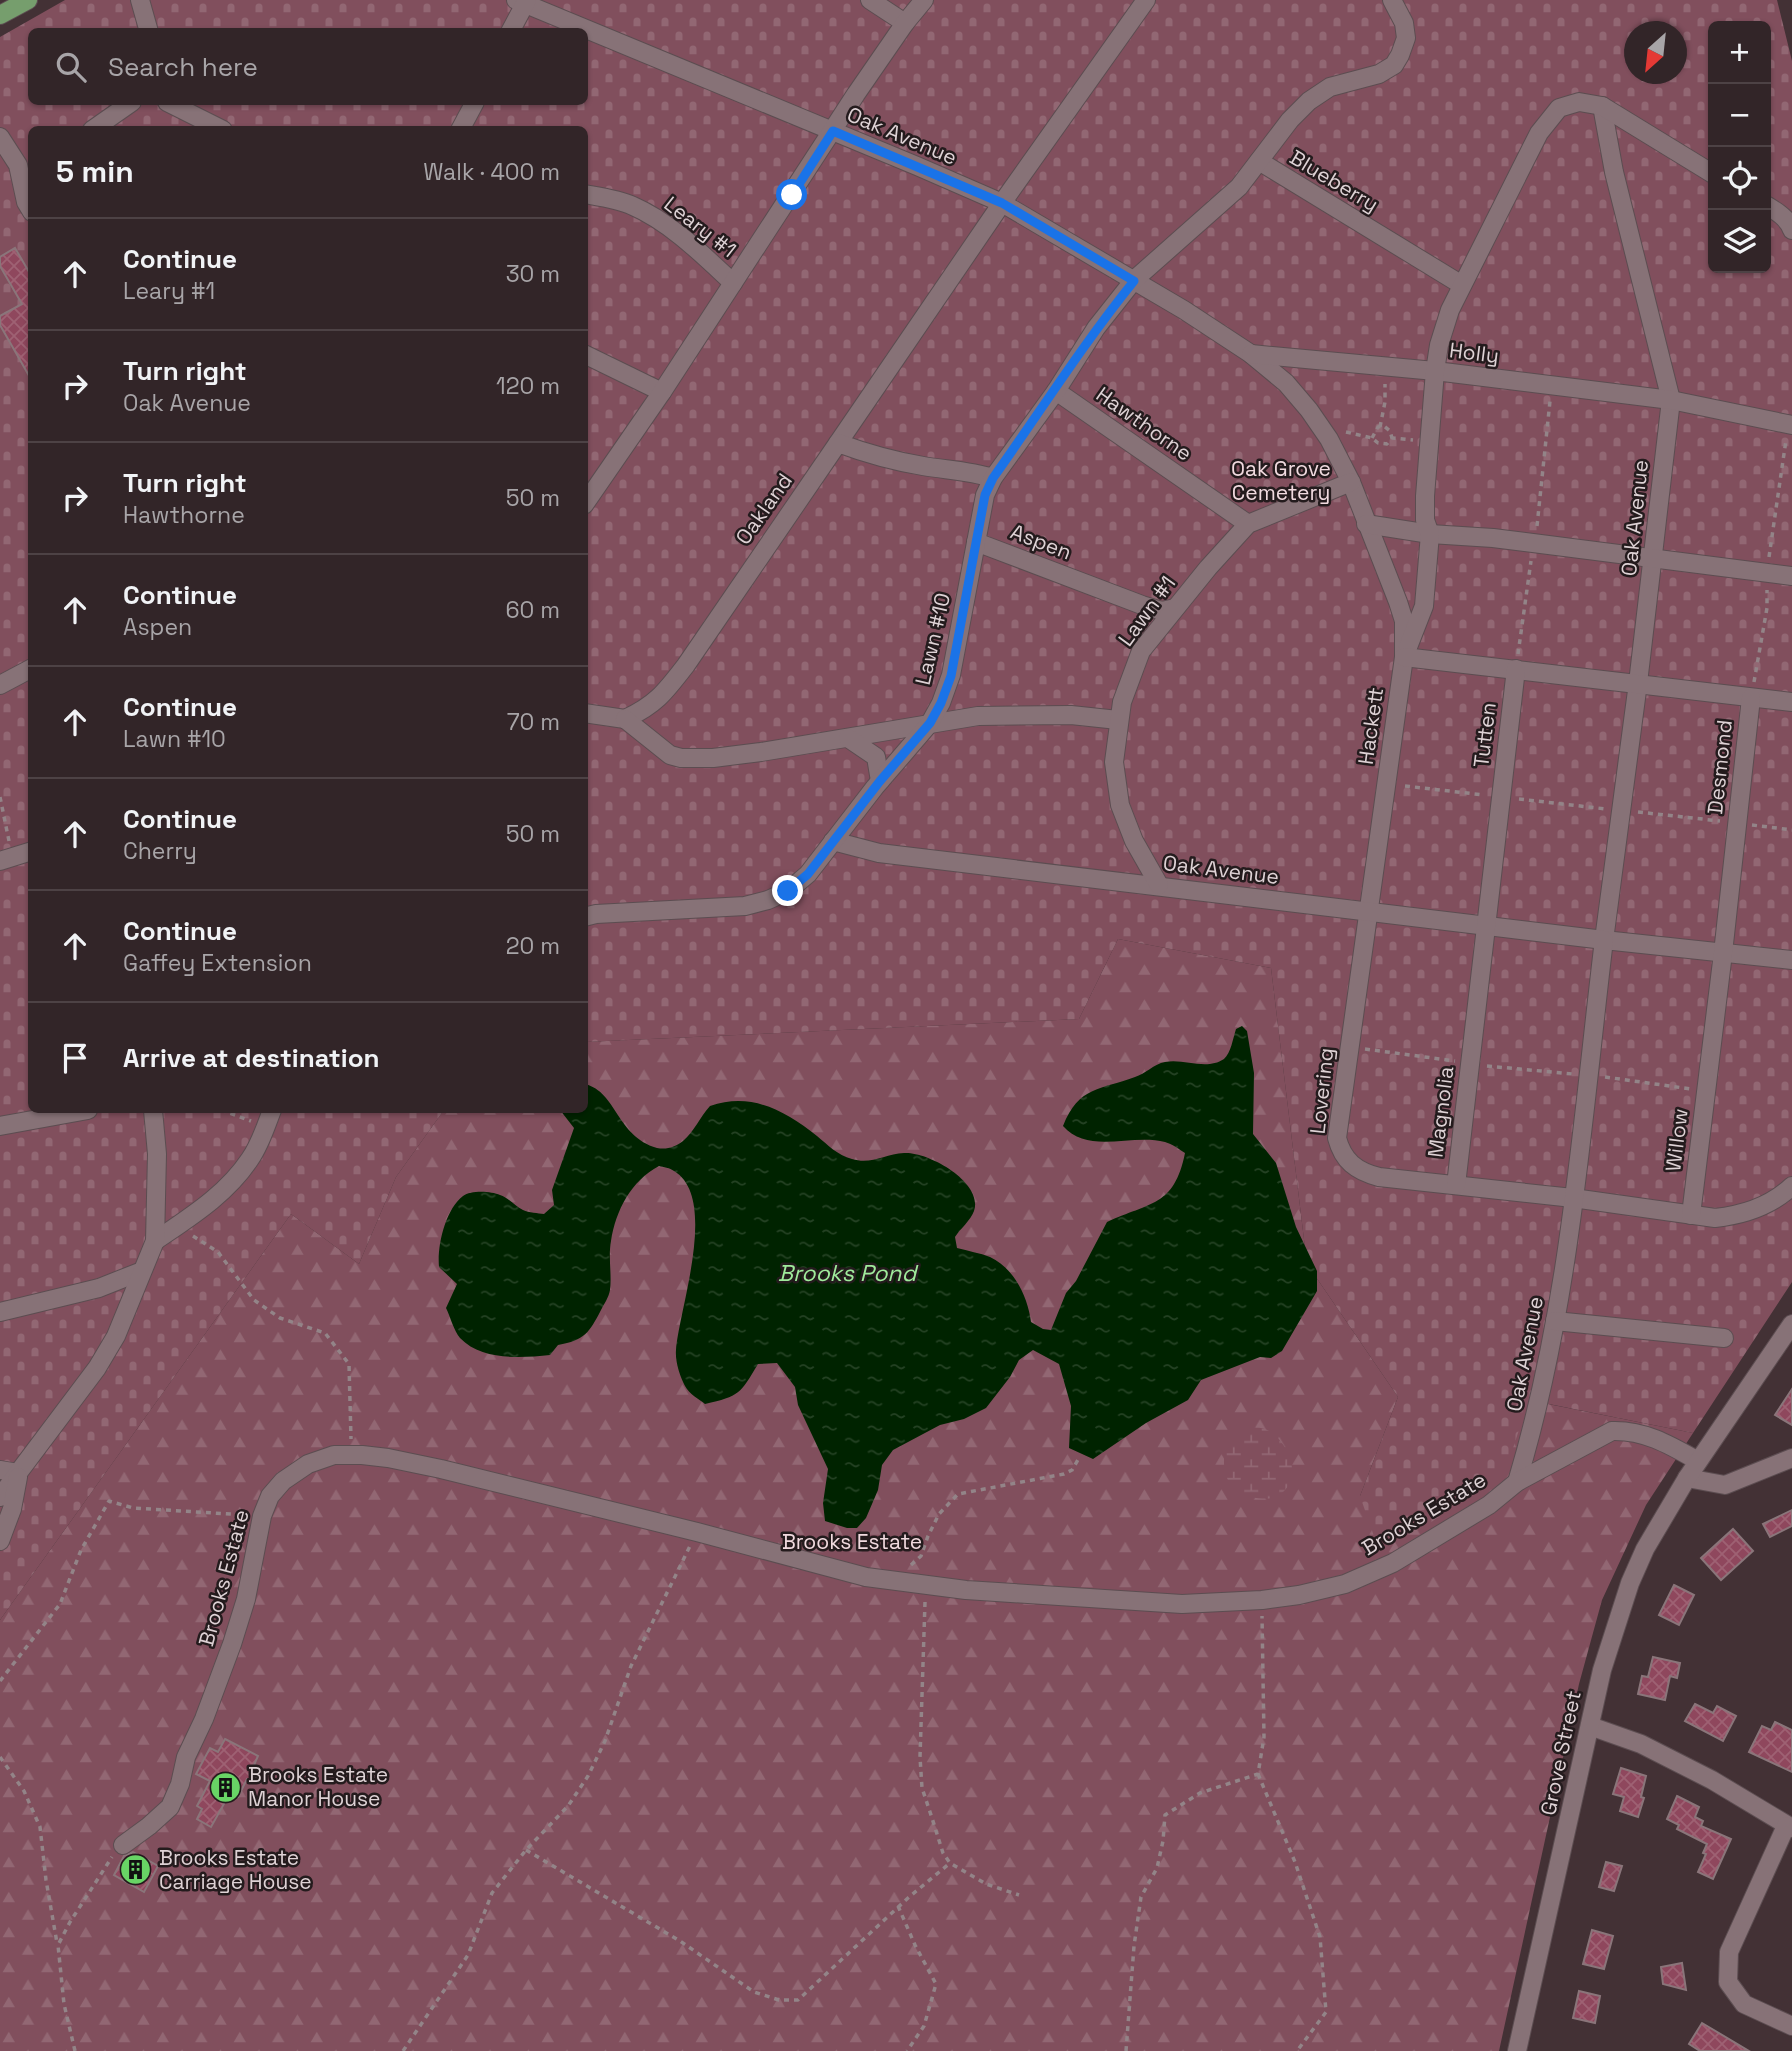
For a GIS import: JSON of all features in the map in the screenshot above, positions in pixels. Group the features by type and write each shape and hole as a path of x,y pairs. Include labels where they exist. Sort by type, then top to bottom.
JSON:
{"main road":[{"path":"0,15 28,0"}],"street":[{"path":"140,0 148,28"},
{"path":"870,0 905,23"},
{"name":"Leary #1","path":"588,195 623,202 646,213 669,228 733,283 905,23 925,0"},
{"name":"Oakland","path":"625,719 645,709 666,690 1002,203 1146,0"},
{"path":"1259,161 1290,120 1310,101 1330,87 1380,74 1394,65 1406,38 1404,23 1391,0"},
{"path":"512,28 522,1"},
{"name":"Oak Avenue","path":"522,1 587,28"},
{"name":"Oak Avenue","path":"588,29 1002,203 1251,354 1286,383 1309,410 1351,482 1404,621 1404,657"},
{"path":"1251,354 1435,371 1439,345 1450,310 1539,133 1559,108 1579,102 1602,106 1708,171"},
{"path":"98,126 128,105"},
{"path":"173,105 215,126"},
{"path":"462,126 473,105"},
{"name":"Oak Avenue","path":"1517,1482 1538,1410 1555,1321 1573,1198 1671,400 1614,172 1602,106"},
{"path":"0,137 24,162 28,205"},
{"name":"Blueberry","path":"1134,281 1231,195 1259,161 1462,285"},
{"path":"1771,209 1790,224 1792,230"},
{"path":"1056,391 1096,328 1134,281"},
{"path":"588,499 733,283"},
{"path":"588,357 662,392"},
{"name":"Holly","path":"1404,657 1424,606 1430,534 1425,520 1435,371 1671,400 1789,424"},
{"name":"Aspen","path":"1056,391 993,478 985,495 976,541 1142,605 1162,611 1175,608"},
{"name":"Hawthorne","path":"1056,391 1248,524"},
{"path":"838,443 867,454 922,466 973,472 993,478"},
{"name":"Lawn #1","path":"1158,886 1134,841 1120,805 1114,762 1122,702 1141,651 1248,524 1351,482"},
{"path":"1366,524 1430,534 1534,543 1792,576"},
{"name":"Lawn #10","path":"588,916 745,906 788,891 808,874 880,781 930,723 941,703 951,676 976,541"},
{"path":"1404,657 1638,682"},
{"name":"Hackett","path":"1367,912 1404,657"},
{"name":"Tutten","path":"1486,927 1516,669"},
{"path":"0,685 28,670"},
{"name":"Desmond","path":"1638,682 1751,698 1723,953"},
{"path":"1751,698 1792,702"},
{"path":"588,714 625,719 670,755 681,758 713,758 761,752 954,719 1023,714 1118,720"},
{"path":"848,738 876,757 880,781"},
{"name":"Oak Avenue","path":"833,841 880,853 1486,927 1792,960"},
{"path":"6,859 28,852"},
{"name":"Lovering","path":"1367,912 1337,1138 1341,1152 1350,1164 1364,1173 1456,1185"},
{"name":"Magnolia","path":"1486,927 1456,1185 1573,1198"},
{"name":"Willow","path":"1691,1214 1723,953"},
{"path":"0,1126 72,1113"},
{"path":"0,1497 97,1368 116,1336 155,1241 157,1154 153,1113"},
{"path":"155,1241 199,1212 230,1185 251,1158 271,1113"},
{"path":"1573,1198 1715,1218 1738,1216 1764,1206 1792,1186"},
{"path":"0,1312 99,1288 142,1271"},
{"path":"1555,1321 1719,1342"},
{"name":"Grove Street","path":"1517,2051 1602,1670 1630,1583 1645,1549 1687,1478 1792,1324"},
{"name":"Brooks Estate","path":"123,1845 170,1807 180,1784 186,1757 204,1719 236,1633 246,1599 262,1516 270,1496 283,1481 308,1464 334,1455 388,1458 441,1469 892,1581 1099,1600 1182,1604 1262,1600 1345,1584 1393,1563 1489,1505 1517,1482 1612,1431 1628,1430 1648,1435 1698,1461"},
{"path":"1687,1478 1726,1485 1792,1458"},
{"path":"0,1470 18,1474"},
{"path":"0,1541 12,1508 18,1474"},
{"path":"1590,1726 1641,1744 1712,1780 1789,1827 1729,1952 1728,1982 1744,2004 1792,2026"}],"path":[{"path":"1372,438 1380,427 1385,402 1385,366"},
{"path":"1516,669 1547,444 1551,385"},
{"path":"1751,698 1765,621 1767,573 1789,424"},
{"path":"1380,427 1384,426 1390,431 1392,438"},
{"path":"1323,431 1345,432 1372,438 1378,443 1387,443 1392,438"},
{"path":"1392,438 1429,442"},
{"path":"1386,784 1792,830"},
{"path":"0,797 6,859"},
{"path":"1349,1047 1706,1091"},
{"path":"229,1113 266,1127"},
{"path":"177,1226 218,1252 254,1300 280,1318 325,1333 349,1364 351,1455"},
{"path":"892,1581 921,1556 939,1514 958,1494 1064,1474 1072,1470 1079,1458"},
{"path":"0,1681 60,1604 81,1550 109,1501 133,1508 262,1516"},
{"path":"403,2051 468,1955 492,1893 526,1850 568,1806 588,1776 605,1741 631,1666 662,1598 697,1532"},
{"path":"925,1586 920,1693 922,1788 943,1853 950,1863 986,1884 1019,1895"},
{"path":"1262,1600 1264,1737 1258,1774 1295,1862 1320,1937 1326,2012 1297,2051"},
{"path":"0,1757 24,1791 40,1827 64,2004 75,2051"},
{"path":"1126,2051 1134,1946 1141,1897 1157,1868 1165,1815 1200,1794 1258,1774"},
{"path":"58,1945 112,1856 123,1845"},
{"path":"526,1850 680,1941 754,1992 779,2000 798,2000 898,1906 950,1863"},
{"path":"898,1906 936,1984 924,2026 907,2051"}],"green space":[{"name":"Oak Grove Cemetery","path":"65,0 1777,0 1792,61 1792,1282 1693,1433 1529,1400 1507,1466 1426,1526 1376,1542 1360,1496 1398,1397 1307,1264 1271,968 1118,939 1079,1019 588,1042 588,126 28,126 28,1113 442,1113 396,1177 359,1264 291,1214 0,1620 0,37"},
{"name":"Brooks Estate","path":"1118,939 1271,968 1307,1264 1398,1397 1360,1496 1506,1466 1528,1400 1693,1433 1646,1505 1602,1600 1579,1684 1499,2051 0,2051 0,1620 291,1214 359,1264 396,1177 442,1113 588,1113 588,1042 1079,1019"},
{"path":"1248,1427 1263,1428 1271,1432 1289,1455 1291,1479 1287,1488 1276,1498 1257,1498 1242,1494 1233,1488 1226,1475 1224,1461 1227,1447"}],"water":[{"name":"Brooks Pond","path":"1242,1026 1247,1031 1254,1073 1253,1134 1276,1163 1296,1227 1317,1271 1317,1291 1282,1351 1271,1358 1260,1357 1201,1380 1188,1400 1146,1423 1093,1459 1069,1448 1071,1406 1059,1364 1033,1350 1019,1360 1010,1377 986,1408 964,1419 940,1425 893,1450 882,1465 878,1490 866,1518 857,1528 847,1528 825,1521 823,1503 828,1469 798,1405 795,1387 777,1363 758,1364 738,1392 726,1399 705,1404 689,1391 683,1382 676,1350 693,1255 694,1205 687,1185 674,1171 664,1167 659,1166 640,1180 621,1208 610,1247 609,1293 593,1324 580,1338 558,1345 550,1355 515,1357 490,1354 479,1351 460,1338 446,1308 457,1284 439,1267 441,1239 451,1210 463,1196 476,1192 500,1195 531,1212 544,1214 554,1205 552,1190 574,1128 562,1113 588,1113 588,1085 604,1096 633,1134 657,1148 671,1148 683,1141 710,1106 739,1101 753,1102 779,1111 837,1152 852,1159 865,1161 904,1153 926,1157 939,1163 962,1179 971,1189 975,1200 973,1214 955,1237 957,1248 990,1257 1006,1268 1023,1293 1031,1322 1051,1330 1066,1293 1076,1281 1107,1222 1148,1206 1167,1193 1180,1171 1185,1153 1168,1143 1152,1140 1098,1141 1073,1135 1063,1126 1069,1113 1076,1103 1092,1091 1139,1076 1161,1063 1172,1061 1210,1064 1224,1059 1236,1029"}],"building":[{"path":"15,248 28,270 28,374 0,325 0,316 22,304 0,266 0,257"},
{"path":"1792,1389 1792,1425 1775,1415"},
{"path":"1792,1510 1792,1526 1770,1537 1763,1524"},
{"path":"1733,1529 1753,1551 1721,1580 1701,1558"},
{"path":"1674,1585 1694,1595 1679,1625 1659,1615"},
{"path":"1653,1657 1680,1663 1677,1678 1670,1676 1665,1700 1638,1694 1642,1676 1648,1677"},
{"path":"1695,1704 1713,1713 1717,1706 1736,1716 1723,1741 1685,1721"},
{"path":"1775,1722 1792,1730 1792,1772 1749,1752 1762,1726 1771,1730"},
{"name":"Brooks Estate Manor House","path":"225,1739 258,1756 254,1765 260,1768 253,1782 247,1779 238,1797 230,1793 211,1827 197,1819 202,1809 197,1806 210,1781 196,1774 210,1748 218,1752"},
{"path":"1621,1768 1646,1776 1641,1797 1644,1798 1638,1817 1620,1811 1624,1797 1613,1794"},
{"path":"1677,1796 1699,1807 1695,1817 1703,1821 1701,1826 1731,1839 1713,1879 1698,1872 1706,1854 1703,1853 1707,1844 1677,1829 1679,1825 1667,1819"},
{"name":"Brooks Estate Carriage House","path":"133,1852 158,1866 144,1892 114,1875 124,1856"},
{"path":"1606,1862 1622,1866 1614,1891 1599,1887"},
{"path":"1592,1930 1613,1936 1604,1969 1583,1964"},
{"path":"1682,1963 1686,1990 1663,1984 1661,1967"},
{"path":"1579,1991 1600,1996 1595,2023 1573,2018"},
{"path":"1702,2023 1749,2051 1700,2051 1689,2044"}],"place":[{"name":"Brooks Estate Manor House","path":"225,1787"},
{"name":"Brooks Estate Carriage House","path":"136,1870"}],"route":[{"path":"788,891 808,874 880,781 930,723 951,676 985,495 993,478 1056,391 1096,328 1134,281 1002,203 833,131 792,195"}]}
